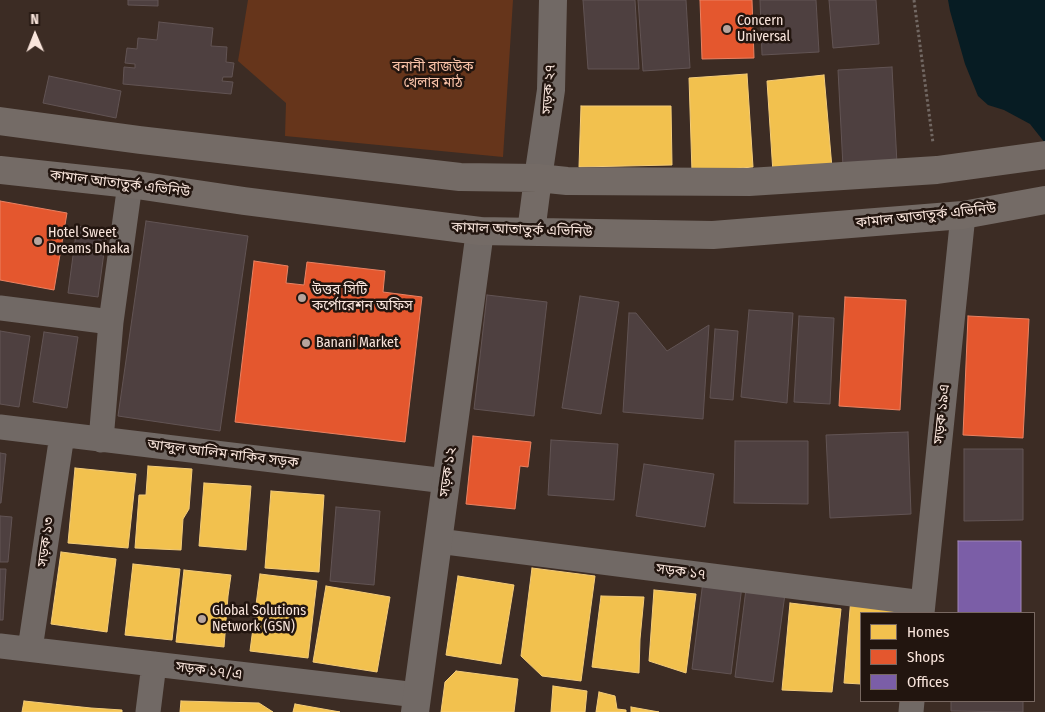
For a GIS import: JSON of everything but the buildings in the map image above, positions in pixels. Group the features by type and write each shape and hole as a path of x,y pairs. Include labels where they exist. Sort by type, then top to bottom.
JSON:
{"main road":[{"path":"0,120 140,140 460,177 538,178 567,181 748,182 946,169 1045,155"},
{"name":"কামাল আতাতুর্ক এভিনিউ","path":"0,170 130,184 480,231 713,235 963,215 1045,200"},
{"path":"531,232 538,178"}],"street":[{"name":"সড়ক ২৭","path":"538,178 551,90 553,0"},
{"path":"101,440 111,322 130,184"},
{"name":"সড়ক ১৯এ","path":"922,608 963,215"},
{"name":"সড়ক ১২","path":"416,704 480,231"},
{"path":"0,308 111,322"},
{"name":"আব্দুল আলিম নাকিব সড়ক","path":"0,428 446,480"},
{"name":"সড়ক ১৩","path":"30,649 62,435"},
{"name":"সড়ক ১৭","path":"438,541 922,608"},
{"name":"সড়ক ১৭/এ","path":"0,646 154,664 416,704"},
{"path":"148,712 154,664"}],"path":[{"path":"914,0 946,169"}],"green space":[{"name":"বনানী রাজউক খেলার মাঠ","path":"248,0 513,0 503,157 285,136 286,103 238,61"}],"water":[{"path":"948,0 1045,0 1045,143 1030,124 1004,110 988,105 978,96 965,64"}],"place":[{"name":"Concern Universal","path":"727,29"},
{"name":"Hotel Sweet Dreams Dhaka","path":"38,241"},
{"name":"উত্তর সিটি কর্পোরেশন অফিস","path":"302,298"},
{"name":"Banani Market","path":"306,343"},
{"name":"Global Solutions Network (GSN)","path":"202,619"}]}
